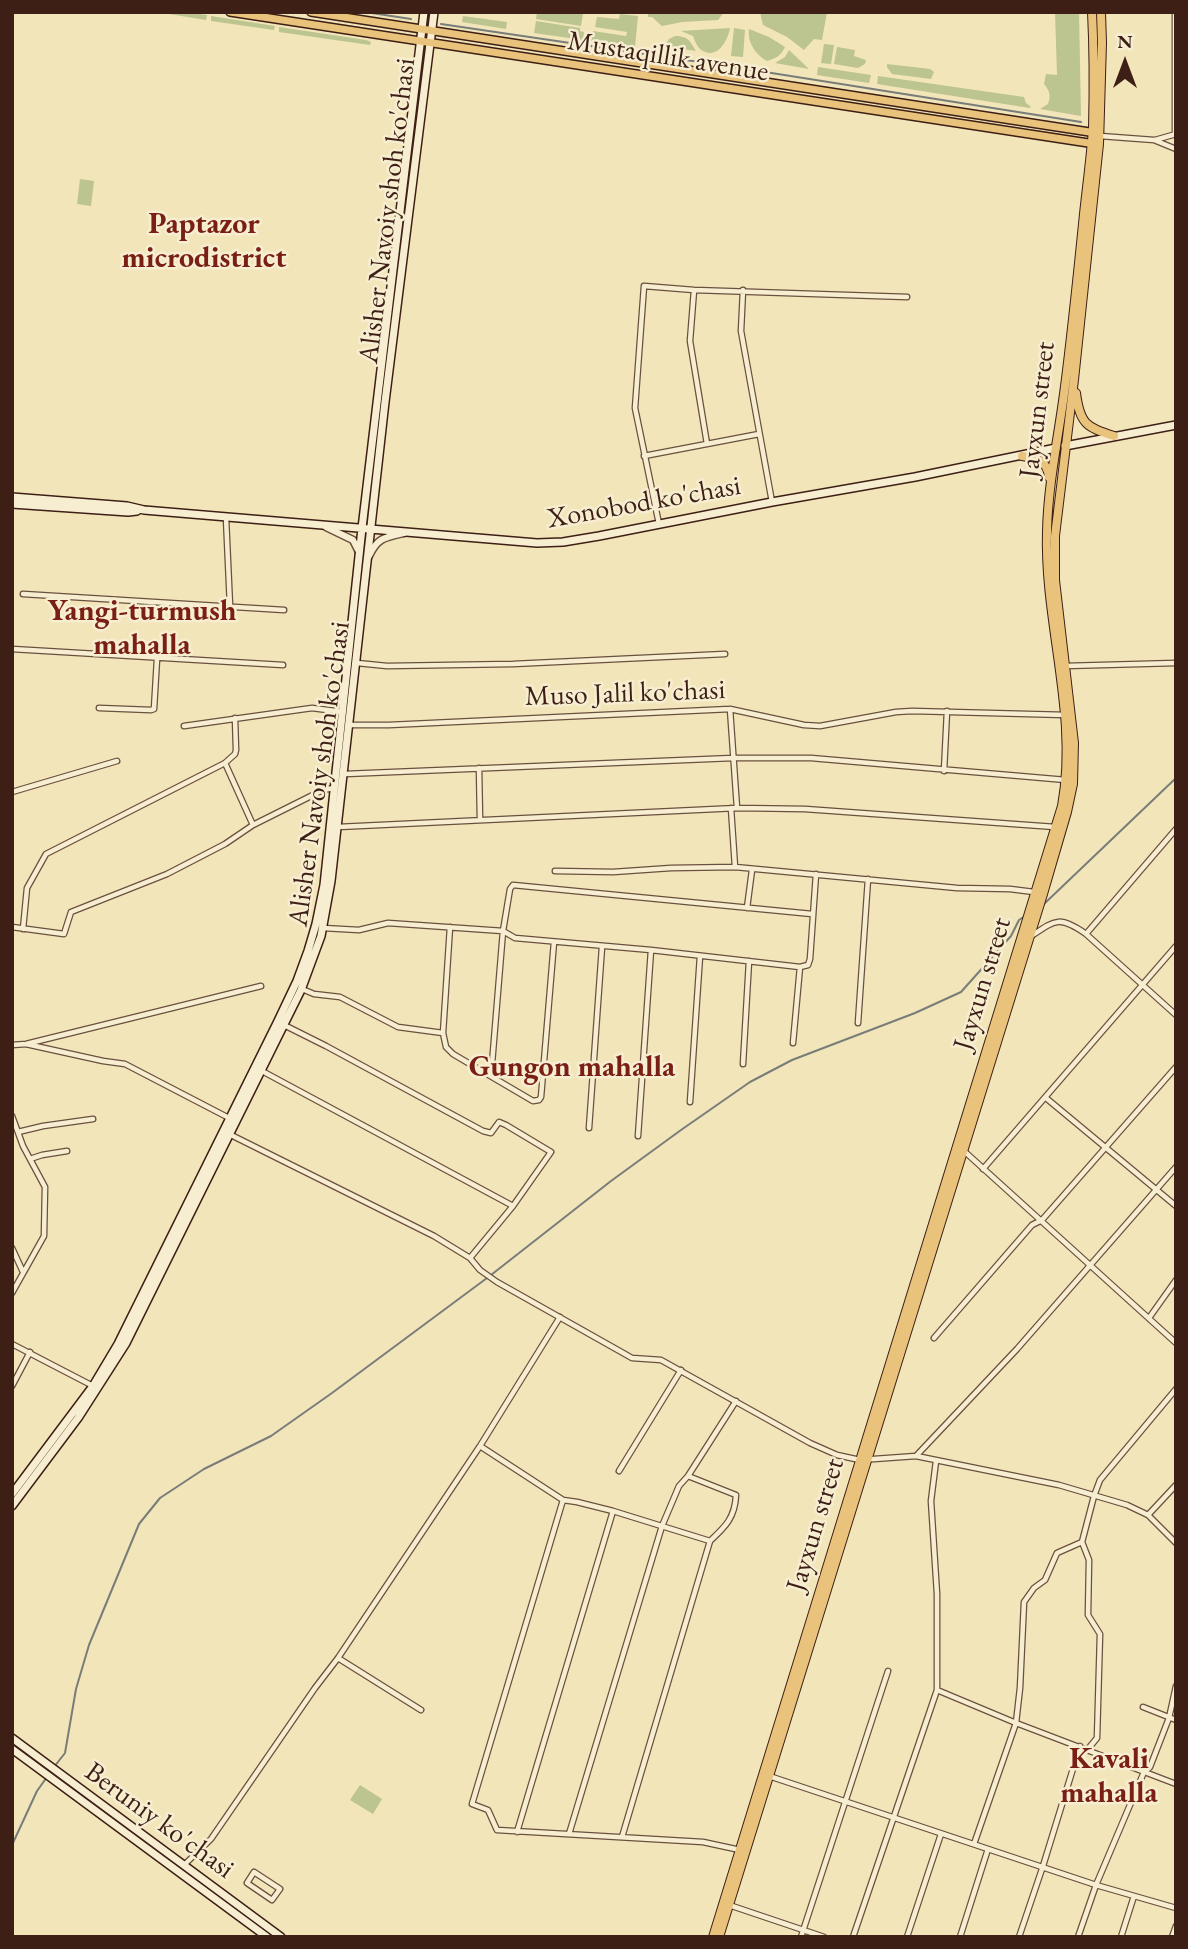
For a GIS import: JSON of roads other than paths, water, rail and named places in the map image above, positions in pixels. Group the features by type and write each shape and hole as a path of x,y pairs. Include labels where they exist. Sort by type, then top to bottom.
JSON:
{"highway":[{"name":"Jayxun street","path":"719,1937 1025,924 1039,893 1067,812 1073,784 1074,743 1055,580 1055,536 1070,345 1097,138 1092,12"},
{"name":"Jayxun street","path":"713,1937 806,1632 964,1151 1029,938 1066,780 1066,715 1048,580 1046,530 1049,502 1074,380 1097,138 1101,12"},
{"path":"1074,380 1081,417 1092,429 1114,436"},
{"path":"1022,456 1035,458 1043,462 1048,469 1049,502"}],"main road":[{"name":"Mustaqillik avenue","path":"230,12 1097,138"},
{"name":"Mustaqillik avenue","path":"311,12 1097,138"},
{"name":"Alisher Navoiy shoh ko'chasi","path":"12,1507 114,1365 227,1132 308,951 324,885 406,197 424,12"},
{"name":"Alisher Navoiy shoh ko'chasi","path":"406,197 434,12"},
{"path":"643,74 645,64"},
{"name":"Xonobod ko'chasi","path":"12,498 537,543 563,542 915,477 1176,425"},
{"name":"Xonobod ko'chasi","path":"12,504 128,512 141,510"},
{"name":"Alisher Navoiy shoh ko'chasi","path":"233,1119 262,1071 302,989 322,928 345,774 357,663 364,557"},
{"name":"Alisher Navoiy shoh ko'chasi","path":"12,1494 93,1386 128,1325 227,1132"},
{"name":"Beruniy ko'chasi","path":"12,1738 63,1781 266,1933 281,1937"},
{"name":"Beruniy ko'chasi","path":"12,1749 32,1757"},
{"name":"Beruniy ko'chasi","path":"103,1810 184,1865 266,1933"}],"street":[{"path":"1097,138 1154,140 1175,134 1175,12"},
{"path":"1154,140 1176,149"},
{"path":"659,525 635,408 644,286 907,298"},
{"path":"694,290 690,341 707,444"},
{"path":"743,290 741,331 772,502"},
{"path":"644,456 759,433"},
{"path":"226,517 230,606"},
{"path":"321,525 353,540 364,557 379,540 409,532"},
{"path":"23,594 284,610"},
{"path":"12,649 283,666"},
{"path":"357,663 387,666 500,664 725,654"},
{"path":"99,708 154,709 157,659"},
{"path":"1064,666 1176,663"},
{"path":"184,726 312,708 343,712"},
{"path":"730,709 735,867"},
{"name":"Muso Jalil ko'chasi","path":"350,725 730,709 820,726 896,712 947,710 1066,715"},
{"path":"944,771 947,710"},
{"path":"23,929 27,888 46,854 225,763 236,750 235,718"},
{"path":"345,774 733,758 811,758 1066,780"},
{"path":"337,760 346,761"},
{"path":"12,792 117,761"},
{"path":"225,763 253,825"},
{"path":"479,768 480,820"},
{"path":"12,927 64,934 71,912 167,874 225,844 253,825 334,787"},
{"path":"338,827 734,808 805,809 1056,827"},
{"path":"1086,934 1176,828"},
{"path":"555,871 613,872 735,867 1039,893"},
{"path":"747,908 752,870"},
{"path":"322,928 359,930 388,923 503,931 515,938 800,967 808,965 810,959 816,874"},
{"path":"858,1023 868,879"},
{"path":"491,1076 503,931 513,885 812,914"},
{"path":"1029,938 1049,924 1063,921 1074,925 1176,1014"},
{"path":"450,927 443,1033 446,1047 453,1055 533,1101 541,1097 554,942"},
{"path":"984,1169 1176,946"},
{"path":"589,1129 602,947"},
{"path":"638,1136 651,950"},
{"path":"690,1102 700,956"},
{"path":"743,1064 749,961"},
{"path":"793,1043 800,967"},
{"path":"12,1045 26,1044 261,986"},
{"path":"302,989 314,994 340,997 398,1027 443,1033"},
{"path":"284,1025 483,1131 491,1133 499,1122 551,1152 513,1206 470,1258"},
{"path":"26,1044 125,1064 233,1119"},
{"path":"934,1338 1032,1225 1042,1220 1176,1067"},
{"path":"262,1071 513,1206"},
{"path":"1046,1098 1176,1206"},
{"path":"12,1116 45,1187 44,1236 12,1293"},
{"path":"18,1132 93,1119"},
{"path":"227,1132 434,1236 470,1258 480,1270 497,1282 632,1358 661,1360 810,1443 837,1455 864,1460 916,1456 1059,1485 1127,1505 1148,1515 1176,1543"},
{"path":"30,1159 68,1150"},
{"path":"964,1151 1176,1343"},
{"path":"916,1456 1017,1349 1176,1167"},
{"path":"12,1248 23,1273"},
{"path":"1149,1318 1176,1280"},
{"path":"184,1865 211,1839 338,1658 480,1446 561,1317"},
{"path":"12,1344 93,1386"},
{"path":"12,1386 30,1352"},
{"path":"619,1471 681,1370"},
{"path":"1088,1749 1097,1738 1100,1634 1088,1615 1089,1560 1082,1542 1100,1480 1176,1389"},
{"path":"569,1835 662,1526 679,1486 736,1401"},
{"path":"480,1446 563,1500 613,1511 710,1541"},
{"path":"853,1937 937,1690 937,1594 931,1501 936,1461"},
{"path":"622,1837 710,1541 729,1523 736,1503 736,1495 688,1476"},
{"path":"1148,1515 1176,1485"},
{"path":"563,1500 472,1804 488,1810 497,1830 704,1842 741,1850"},
{"path":"517,1832 613,1511"},
{"path":"974,1844 1016,1723 1024,1602 1034,1588 1045,1580 1057,1553 1082,1542"},
{"path":"338,1658 421,1710"},
{"path":"801,1937 888,1671"},
{"path":"1078,1937 1096,1885 1144,1772 1150,1767 1169,1718 1176,1686"},
{"path":"937,1690 1176,1784"},
{"path":"1143,1707 1176,1720"},
{"path":"1019,1937 1080,1746"},
{"path":"769,1776 1096,1885 1176,1908"},
{"path":"907,1937 941,1834"},
{"path":"960,1937 988,1849"},
{"path":"254,1872 280,1889 272,1900 247,1883 254,1872"},
{"path":"1121,1937 1134,1896"},
{"path":"729,1905 824,1937"},
{"path":"1172,1937 1176,1926"}],"waterway":[{"path":"365,12 411,19"},
{"path":"441,24 1081,122"},
{"path":"1044,904 1176,778"},
{"path":"491,1275 611,1181 750,1082 792,1060 915,1013 961,992 1011,936 1019,920 1025,916"},
{"path":"54,1767 65,1753 76,1689 89,1645 139,1524 160,1498 204,1469 271,1436 487,1278"},
{"path":"12,1845 37,1791 47,1777"}],"district":[{"name":"Paрtazor microdistrict","path":"204,242"},
{"name":"Yangi-turmush mahalla","path":"142,629"},
{"name":"Gungon mahalla","path":"572,1068"},
{"name":"Kavali mahalla","path":"1109,1777"}]}
